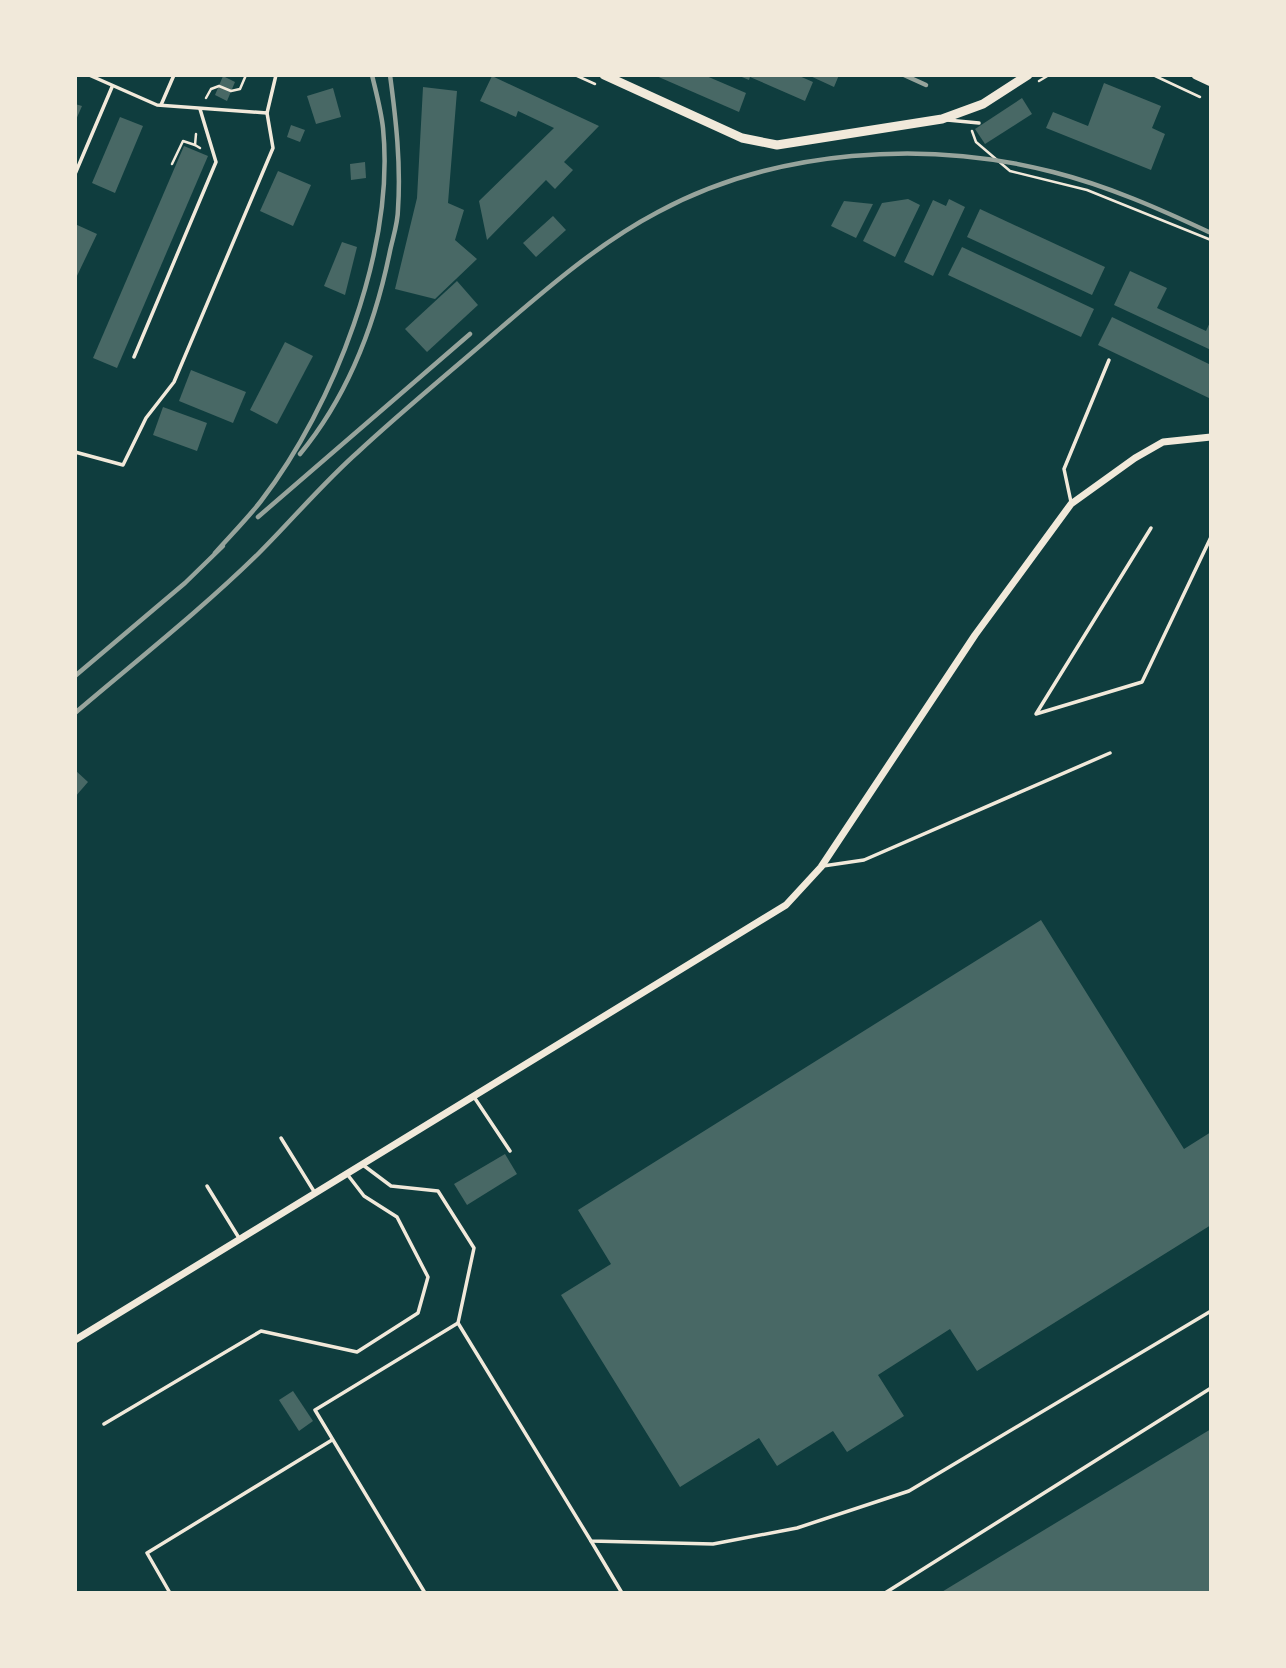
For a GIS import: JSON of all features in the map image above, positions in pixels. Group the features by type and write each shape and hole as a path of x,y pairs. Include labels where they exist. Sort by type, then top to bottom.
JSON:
{"street":[{"path":"604,75 760,143 777,145 942,119 983,104 1028,75"},
{"path":"1196,75 1211,82"},
{"path":"75,1340 786,905 821,867 975,635 1071,504 1135,458 1163,442 1211,437"}],"lane":[{"path":"89,75 112,87 161,105 267,113"},
{"path":"161,105 174,75"},
{"path":"75,452 123,465 146,418 174,382 274,148 267,113 276,75"},
{"path":"75,174 112,87"},
{"path":"134,357 216,162 200,108"},
{"path":"942,119 979,123"},
{"path":"1071,504 1064,469 1109,360"},
{"path":"1151,528 1036,713 1142,682 1211,537"},
{"path":"821,867 864,860 1110,753"},
{"path":"473,1095 510,1151"},
{"path":"281,1138 315,1193"},
{"path":"363,1164 366,1170 391,1186 438,1191 474,1248 458,1323 622,1593"},
{"path":"104,1424 261,1331 357,1352 418,1313 428,1278 397,1217 364,1196 347,1174"},
{"path":"207,1186 239,1239"},
{"path":"591,1541 713,1544 797,1528 909,1490 1211,1311"},
{"path":"425,1593 315,1410 458,1323"},
{"path":"885,1593 1211,1388"},
{"path":"170,1593 147,1553 333,1439"}],"path":[{"path":"200,108 211,89 219,86 231,91 240,89 246,75"},
{"path":"575,75 600,86"},
{"path":"1029,86 1049,75"},
{"path":"1153,75 1200,97"},
{"path":"972,122 972,133 976,142 1010,171 1087,190 1211,240"},
{"path":"194,145 196,133"},
{"path":"172,164 183,141 203,150"}],"building":[{"path":"654,75 704,75 746,93 739,112"},
{"path":"737,75 797,75 813,82 805,101 750,77 749,80"},
{"path":"808,75 839,75 834,87"},
{"path":"223,76 235,82 227,101 215,95"},
{"path":"492,76 599,126 564,162 573,170 555,189 546,180 487,240 479,201 554,128 518,111 516,117 480,101"},
{"path":"1104,83 1161,106 1152,128 1165,134 1151,170 1046,128 1053,112 1088,126"},
{"path":"423,87 457,91 448,203 464,210 455,240 477,259 435,299 395,289 417,198"},
{"path":"333,88 341,117 316,124 307,96"},
{"path":"1022,98 1032,114 985,144 975,129"},
{"path":"75,104 82,106 75,122"},
{"path":"120,117 143,126 115,193 92,183"},
{"path":"291,125 305,130 300,142 287,137"},
{"path":"184,146 208,156 117,368 93,358"},
{"path":"365,162 366,178 351,180 350,164"},
{"path":"278,171 311,185 293,226 260,211"},
{"path":"908,199 920,205 895,257 863,241 882,203"},
{"path":"949,199 965,207 933,276 904,262 933,200 946,206"},
{"path":"844,201 873,204 856,238 831,226"},
{"path":"980,209 1105,267 1092,295 967,237"},
{"path":"553,216 566,230 536,257 523,243"},
{"path":"75,224 97,234 75,280"},
{"path":"342,242 357,247 345,295 324,286"},
{"path":"962,247 1094,309 1081,337 948,275"},
{"path":"1130,271 1167,288 1157,308 1206,331 1211,320 1211,350 1114,305"},
{"path":"457,281 478,305 427,352 405,329"},
{"path":"1112,317 1211,365 1211,399 1098,345"},
{"path":"285,342 313,356 277,424 250,410"},
{"path":"191,370 246,392 233,423 179,401"},
{"path":"163,407 207,423 197,451 153,435"},
{"path":"75,770 88,782 75,797"},
{"path":"1041,920 1184,1149 1211,1132 1211,1225 977,1371 950,1329 878,1375 904,1416 847,1452 833,1431 777,1466 759,1438 680,1487 561,1295 611,1264 578,1210"},
{"path":"505,1154 517,1174 467,1205 454,1184"},
{"path":"293,1391 313,1421 299,1431 279,1400"},
{"path":"1211,1429 1211,1593 940,1593"}],"railway":[{"path":"215,553 256,508 288,463 313,420 354,324 369,274 379,224 384,175 383,128 372,75"},
{"path":"300,454 317,432 346,384 368,332 384,279 397,219 399,192 390,75"},
{"path":"904,75 926,85"},
{"path":"75,713 214,595 259,553 345,464 534,299 636,224 703,191 751,175 801,163 852,156 954,155 1053,172 1094,184 1211,233"},
{"path":"258,517 470,334"},
{"path":"75,676 185,583 223,546"}]}
